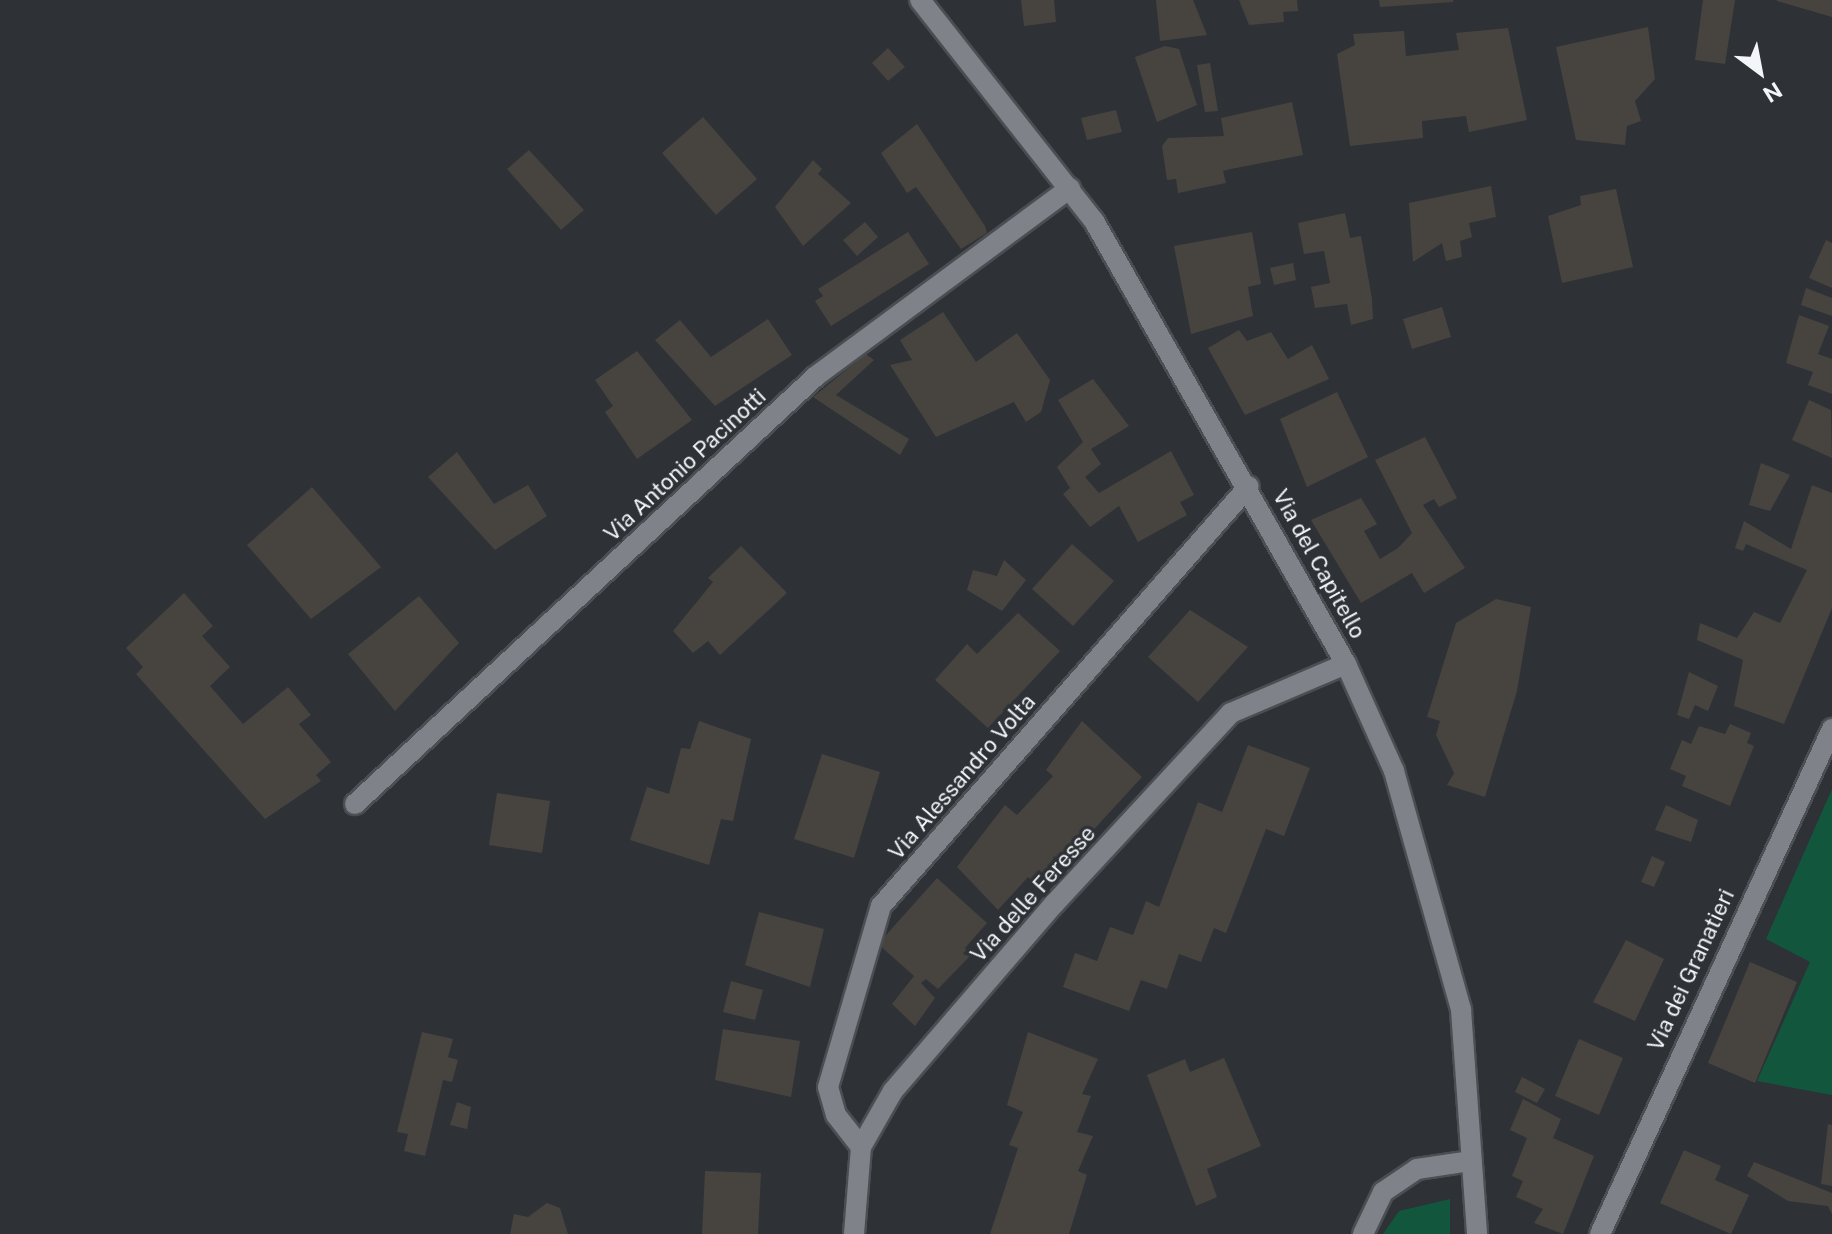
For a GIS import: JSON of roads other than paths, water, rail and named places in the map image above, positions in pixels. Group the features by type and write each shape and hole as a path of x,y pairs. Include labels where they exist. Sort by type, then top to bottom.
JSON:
{"street":[{"name":"Via del Capitello","path":"920,0 1070,188 1249,486 1346,664 1394,771 1433,891 1461,1010 1477,1234"},
{"name":"Via Antonio Pacinotti","path":"355,804 816,376 1070,188"},
{"name":"Via Alessandro Volta","path":"861,1147 836,1115 828,1087 881,906 1249,486"},
{"name":"Via delle Feresse","path":"854,1234 861,1147 893,1091 1231,713 1346,664"},
{"name":"Via dei Granatieri","path":"1600,1234 1832,729"},
{"path":"1363,1234 1383,1192 1417,1169 1471,1161"}]}
